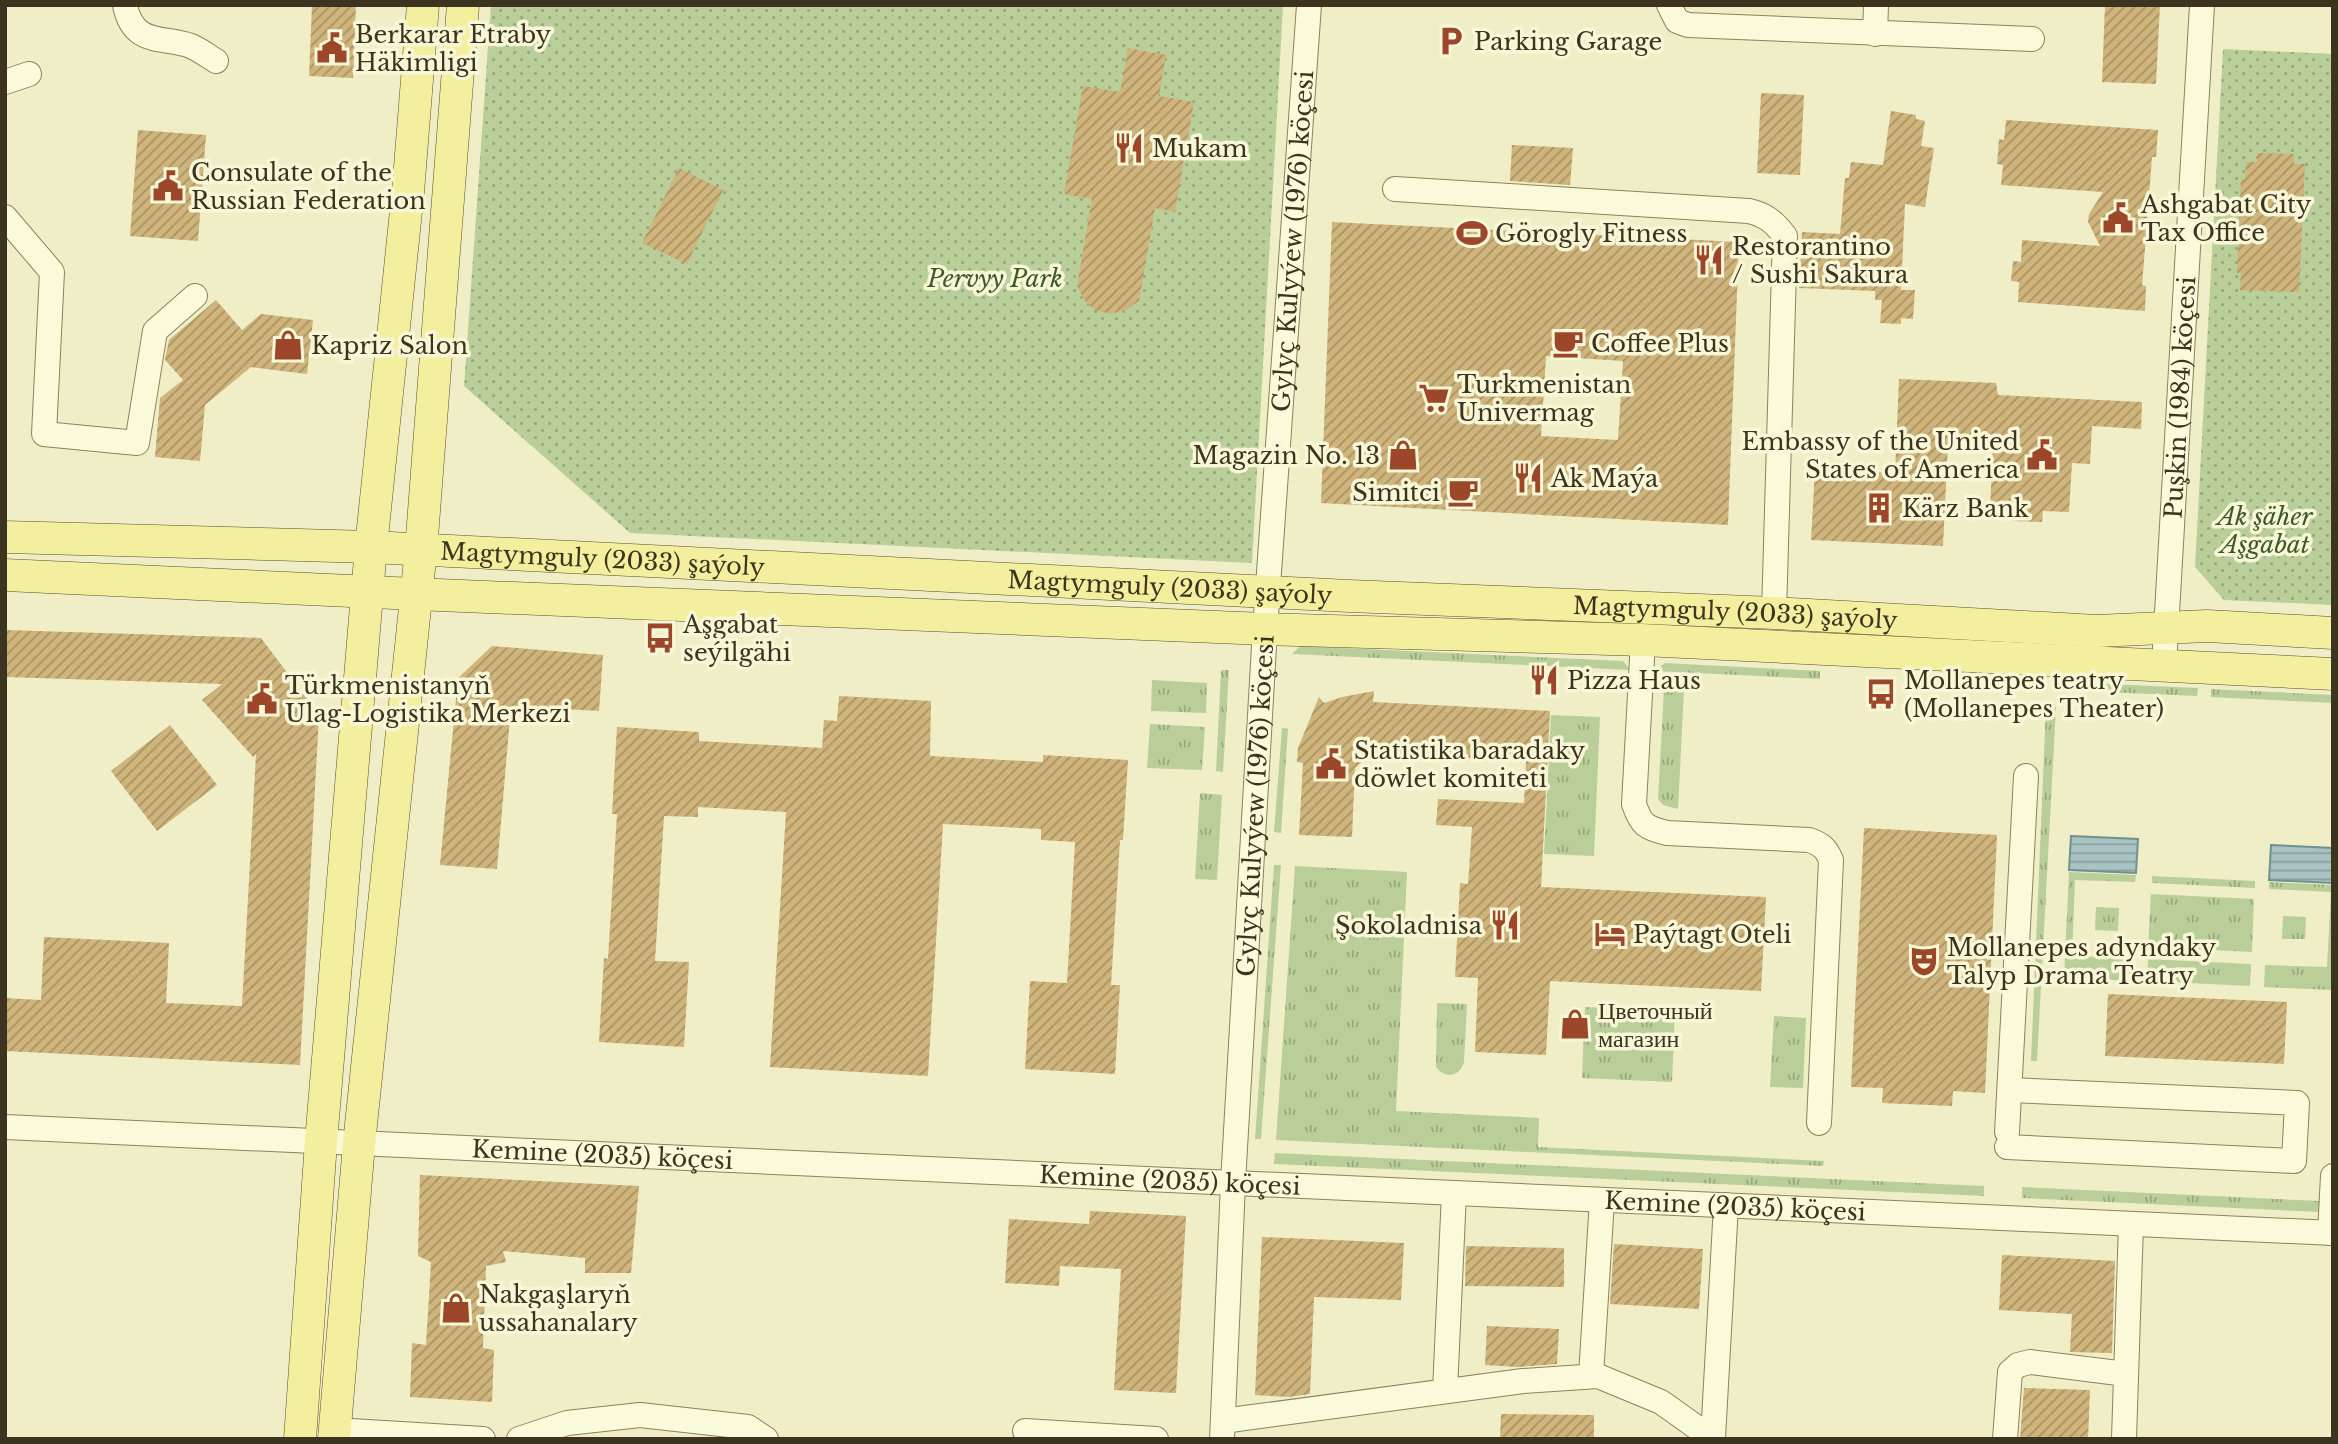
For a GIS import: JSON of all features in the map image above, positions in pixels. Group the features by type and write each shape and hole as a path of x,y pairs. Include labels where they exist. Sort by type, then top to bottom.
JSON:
{"main road":[{"path":"300,1439 321,1142 371,547 408,192 423,5"},
{"path":"335,1434 359,1144 421,550 463,5"},
{"name":"Magtymguly (2033) şaýoly","path":"5,537 371,547 1349,596 1774,613 2096,631 2207,626 2333,633"},
{"name":"Magtymguly (2033) şaýoly","path":"5,575 1265,629 1643,640 2333,674"}],"street":[{"path":"125,5 135,27 149,38 191,46 216,61"},
{"name":"Gylyç Kulyýew (1976) köçesi","path":"1222,1430 1233,1183 1265,629 1309,5"},
{"path":"1669,5 1678,21 1688,25 2032,39"},
{"path":"1875,33 1876,5"},
{"name":"Puşkin (1984) köçesi","path":"2164,664 2202,5"},
{"path":"5,82 29,74"},
{"path":"1395,189 1749,211 1765,215 1776,224 1785,236 1774,613"},
{"path":"5,216 52,272 44,434 137,443 155,331 195,296"},
{"path":"1643,640 1634,804 1642,822 1650,829 1667,833 1809,840 1820,844 1831,860 1819,1123"},
{"path":"2010,1090 2297,1103 2294,1161 2007,1140 2026,776"},
{"name":"Kemine (2035) köçesi","path":"5,1127 2331,1233"},
{"path":"2331,1233 2333,1176"},
{"path":"1446,1391 1454,1193"},
{"path":"1591,1376 1602,1200"},
{"path":"1713,1438 1726,1205"},
{"path":"2124,1439 2132,1224"},
{"path":"2005,1439 2010,1372 2018,1365 2030,1362 2126,1374"},
{"path":"1222,1430 1446,1391 1522,1381 1598,1376 1661,1402 1713,1438"},
{"path":"519,1439 567,1423 639,1415 748,1427 766,1439"},
{"path":"1025,1431 1156,1439"},
{"path":"335,1434 483,1439"}],"green space":[{"name":"Pervyy Park","path":"491,5 1283,5 1252,563 630,533 464,386"},
{"name":"Ak şäher Aşgabat","path":"2223,49 2333,54 2333,605 2224,600 2195,567"},
{"path":"1300,646 1623,661 1630,670 1292,654"},
{"path":"1665,663 1820,671 1820,679 1654,671"},
{"path":"1221,670 1229,670 1223,772 1216,771"},
{"path":"1152,680 1207,683 1206,713 1151,711"},
{"path":"2083,683 2198,688 2197,696 2083,691"},
{"path":"1664,689 1684,690 1678,809 1663,805 1658,799"},
{"path":"2211,689 2333,695 2333,703 2211,697"},
{"path":"2046,707 2056,707 2037,1061 2031,1061"},
{"path":"1551,715 1600,717 1594,856 1544,854"},
{"path":"1150,724 1205,727 1202,770 1147,768"},
{"path":"1282,728 1288,729 1281,833 1274,832"},
{"path":"1200,793 1222,795 1217,880 1195,879"},
{"path":"1274,865 1281,865 1261,1139 1255,1139"},
{"path":"1295,866 1407,872 1396,1111 1539,1118 1538,1147 1824,1161 1823,1166 1276,1140"},
{"path":"2069,872 2136,875 2135,882 2075,880 2072,956 2132,958 2130,981 2064,977"},
{"path":"2152,876 2255,881 2255,888 2152,883"},
{"path":"2269,882 2333,885 2332,990 2264,987 2265,965 2327,967 2331,892 2269,889"},
{"path":"2151,894 2254,899 2252,952 2148,947"},
{"path":"2096,907 2119,908 2118,931 2095,930"},
{"path":"2283,916 2306,917 2305,939 2282,939"},
{"path":"2148,959 2251,964 2250,986 2147,981"},
{"path":"1437,1003 1467,1004 1464,1062 1459,1071 1452,1075 1436,1067"},
{"path":"1585,1007 1675,1012 1672,1082 1582,1078"},
{"path":"1774,1016 1806,1018 1803,1088 1770,1087"},
{"path":"1275,1153 1984,1186 1984,1196 1274,1164"},
{"path":"2022,1187 2320,1201 2320,1212 2022,1198"}],"water":[{"path":"2071,836 2138,839 2136,873 2069,870"},
{"path":"2271,845 2333,848 2333,883 2269,880"}],"building":[{"name":"Berkarar Etraby Häkimligi","path":"312,5 356,5 353,78 309,76"},
{"path":"2105,5 2160,5 2156,84 2102,82"},
{"name":"Mukam","path":"1128,48 1166,55 1159,96 1194,102 1175,212 1155,208 1139,301 1125,310 1110,314 1095,310 1085,301 1077,286 1092,199 1064,194 1083,86 1120,92"},
{"path":"1761,93 1804,95 1800,175 1757,173"},
{"path":"1891,111 1916,115 1916,119 1925,121 1921,146 1934,148 1925,207 1905,204 1901,290 1915,290 1913,319 1901,318 1901,324 1880,323 1882,300 1875,300 1875,291 1799,288 1802,232 1840,234 1845,178 1849,178 1851,162 1883,165"},
{"name":"Ashgabat City Tax Office","path":"2006,120 2158,130 2156,157 2152,157 2142,285 2146,286 2145,311 2018,302 2019,282 2011,281 2013,261 2021,262 2022,240 2100,246 2088,222 2089,214 2103,192 2001,185 2003,165 1997,164 1999,139 2004,140"},
{"name":"Consulate of the Russian Federation","path":"138,130 206,135 198,241 130,236"},
{"path":"1512,145 1573,148 1570,185 1510,181"},
{"path":"2257,153 2294,154 2294,164 2305,164 2299,292 2240,290 2241,273 2237,273 2241,179 2245,179 2246,162 2257,162"},
{"path":"679,168 723,190 687,264 642,243"},
{"name":"Turkmenistan Univermag","path":"1332,222 1739,242 1728,525 1321,503","holes":["1546,356 1623,361 1618,440 1541,436"]},
{"path":"216,300 242,330 261,314 313,320 307,374 251,367 205,405 200,461 155,457 160,398 183,380 165,360 169,340"},
{"path":"1899,379 1996,383 1998,395 2142,402 2141,429 2092,426 2090,464 2072,463 2069,512 2043,511 2042,522 2012,521 2013,510 1990,509 1993,447 1948,445 1943,546 1811,540 1815,470 1895,473"},
{"path":"5,630 261,638 319,715 300,1065 5,1051 5,998 41,1000 44,937 169,943 166,1003 242,1006 256,754 253,757 202,700 222,684 5,677"},
{"path":"492,646 603,655 599,711 511,706 497,869 440,865 458,678"},
{"path":"1374,691 1373,702 1550,711 1541,887 1766,897 1761,991 1550,981 1546,1055 1475,1052 1478,978 1455,977 1460,883 1468,884 1472,827 1436,825 1438,799 1524,803 1526,761 1371,754 1355,768 1352,837 1299,835 1303,763 1297,762 1298,748 1319,697 1324,703"},
{"path":"839,696 931,701 930,756 1043,762 1043,755 1128,760 1111,985 1120,985 1115,1074 1025,1069 1030,981 1067,983 1075,842 1041,840 1041,829 943,824 928,1076 770,1067 786,812 698,807 698,817 664,816 655,961 689,962 684,1047 599,1042 604,958 608,959 617,814 612,814 617,727 699,732 699,741 822,748 824,720 837,721"},
{"path":"170,725 217,785 157,831 111,771"},
{"name":"Mollanepes adyndaky Talyp Drama Teatry","path":"1864,828 1997,835 1985,1093 1953,1091 1952,1106 1882,1103 1883,1088 1851,1087"},
{"path":"2108,994 2287,1002 2284,1064 2105,1056"},
{"name":"Nakgaşlaryň ussahanalary","path":"420,1175 639,1186 631,1273 585,1273 585,1258 503,1251 506,1262 486,1266 483,1348 494,1350 492,1402 410,1397 412,1343 426,1345 431,1262 418,1256"},
{"path":"1090,1211 1186,1216 1176,1393 1114,1390 1121,1269 1060,1266 1059,1286 1005,1283 1009,1219 1089,1224"},
{"path":"1262,1237 1404,1243 1401,1300 1314,1297 1310,1394 1289,1397 1255,1395"},
{"path":"1614,1244 1703,1249 1699,1309 1610,1304"},
{"path":"1466,1246 1564,1248 1564,1287 1465,1286"},
{"path":"2002,1255 2115,1261 2112,1353 2070,1352 2072,1314 1999,1310"},
{"path":"1487,1326 1559,1329 1557,1364 1518,1367 1485,1365"},
{"path":"2024,1388 2090,1390 2088,1439 2020,1439"},
{"path":"1501,1414 1594,1415 1594,1439 1500,1439"}],"place":[{"name":"Parking Garage","path":"1451,41"},
{"name":"Berkarar Etraby Häkimligi","path":"332,48"},
{"name":"Mukam","path":"1129,148"},
{"name":"Consulate of the Russian Federation","path":"168,186"},
{"name":"Ashgabat City Tax Office","path":"2118,218"},
{"name":"Görogly Fitness","path":"1472,233"},
{"name":"Restorantino / Sushi Sakura","path":"1709,260"},
{"name":"Coffee Plus","path":"1568,343"},
{"name":"Kapriz Salon","path":"288,345"},
{"name":"Turkmenistan Univermag","path":"1434,398"},
{"name":"Magazin No. 13","path":"1403,455"},
{"name":"Embassy of the United States of America","path":"2042,455"},
{"name":"Ak Maýa","path":"1528,478"},
{"name":"Simitci","path":"1463,492"},
{"name":"Kärz Bank","path":"1879,508"},
{"name":"Aşgabat seýilgähi","path":"660,638"},
{"name":"Pizza Haus","path":"1544,680"},
{"name":"Mollanepes teatry (Mollanepes Theater)","path":"1881,694"},
{"name":"Türkmenistanyň Ulag-Logistika Merkezi","path":"262,699"},
{"name":"Statistika baradaky döwlet komiteti","path":"1331,764"},
{"name":"Şokoladnisa","path":"1505,925"},
{"name":"Paýtagt Oteli","path":"1610,934"},
{"name":"Mollanepes adyndaky Talyp Drama Teatry","path":"1924,961"},
{"name":"Цветочный магазин","path":"1575,1024"},
{"name":"Nakgaşlaryň ussahanalary","path":"456,1308"}]}
